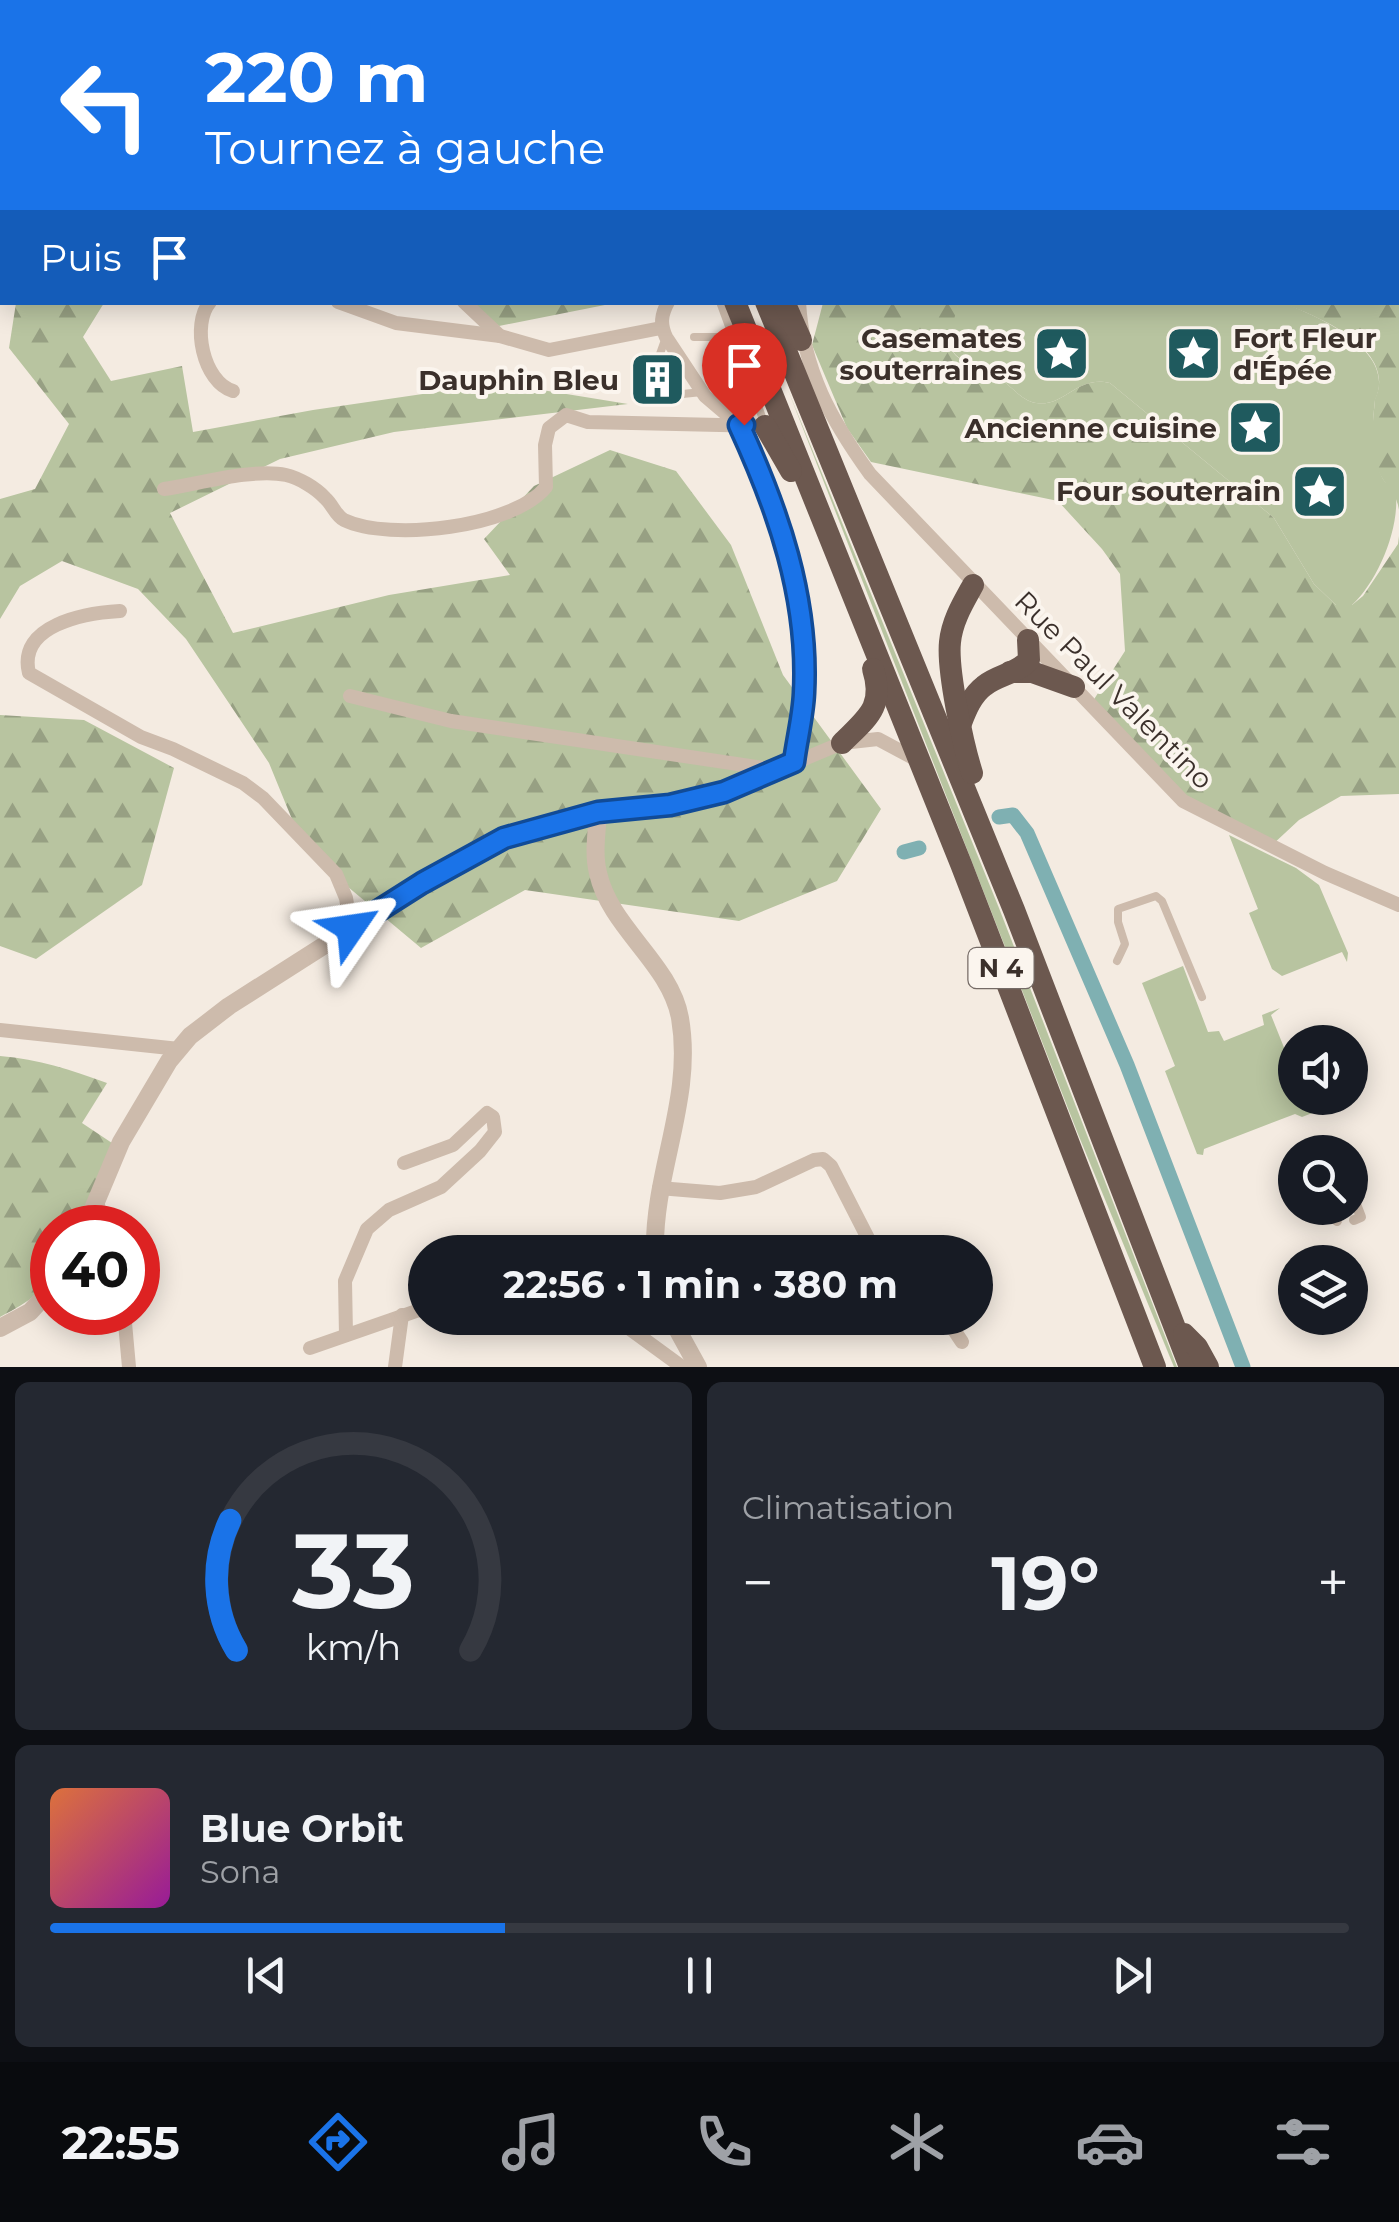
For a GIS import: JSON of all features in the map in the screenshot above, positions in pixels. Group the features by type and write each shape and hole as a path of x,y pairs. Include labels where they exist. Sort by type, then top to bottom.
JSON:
{"highway":[{"name":"N 4","path":"737,305 920,760 1155,1367"},
{"name":"N 4","path":"767,305 1014,910 1190,1367"},
{"path":"785,305 801,340"},
{"path":"766,426 844,571"},
{"path":"973,585 959,610 950,643 964,748 1014,910"},
{"path":"842,743 872,713 879,688 864,622"},
{"path":"961,724 984,686 1022,668 1028,660 1028,640"},
{"path":"1010,672 1032,672 1074,687"},
{"path":"1171,1319 1197,1347 1208,1367"}],"street":[{"path":"208,305 200,332 215,376 224,388 233,391"},
{"path":"346,305 396,323 500,336 549,350 664,332"},
{"path":"467,305 500,336"},
{"path":"668,305 664,332 702,392 739,425 784,531 802,620 804,694 794,762"},
{"name":"Rue Paul Valentino","path":"799,305 801,340 825,403 870,474 1183,801 1399,906"},
{"path":"164,489 255,475 285,475 327,499 339,518 357,525 426,530 512,512 536,500 546,487 548,428 566,416 588,422 766,426"},
{"path":"120,611 68,620 49,630 30,645 26,658 29,673 141,738 173,749 242,783 263,798 336,874 346,898 351,928"},
{"path":"350,696 451,721 777,770"},
{"path":"96,1205 122,1142 179,1049 230,1006 422,883 504,838 598,812 706,797 842,743 878,739 920,760"},
{"path":"598,812 596,860 606,897 665,982 680,1014 683,1082 659,1188 656,1235"},
{"path":"0,1030 179,1049"},
{"path":"346,1336 345,1281 367,1229 389,1210 441,1187 457,1174 495,1132 493,1117 487,1113 481,1117 453,1146 404,1163"},
{"path":"659,1188 720,1193 756,1187 824,1159 866,1235"},
{"path":"3,1330 30,1312"},
{"path":"310,1348 408,1313"},
{"path":"395,1367 402,1315"},
{"path":"126,1335 129,1367"},
{"path":"638,1335 682,1367"},
{"path":"680,1335 698,1367"},
{"path":"957,1335 962,1342"}],"lane":[{"path":"721,305 766,426"},
{"path":"664,332 656,365 666,392 702,392"},
{"path":"694,337 733,337"},
{"path":"1116,961 1125,944 1118,908 1156,896 1162,901 1202,996"}],"green space":[{"path":"16,305 103,305 83,337 111,381 182,366 193,432 498,383 628,404 394,432 280,459 170,513 233,633 389,595 510,575 484,539 534,486 610,450 676,471 731,545 783,675 881,809 837,881 739,921 525,890 421,948 305,851 269,763 186,639 138,589 62,561 20,586 0,619 0,499 35,489 69,424 9,348"},
{"path":"470,305 605,305 499,326"},
{"path":"822,305 958,305 950,339 956,356 1036,403 1055,400 1088,383 1110,383 1274,518 1314,584 1336,605 1352,605 1363,596 1398,544 1399,536 1399,794 1341,796 1299,820 1271,846 1183,801 1091,704 1125,651 1120,574 1102,549 1058,501 871,462 847,428 812,345"},
{"path":"958,305 1288,305 1349,336 1375,365 1379,382 1374,449 1382,477 1396,495 1390,540 1370,583 1352,605 1336,605 1314,584 1274,518 1110,383 1088,383 1046,403 1031,402 956,355 951,348 952,323"},
{"path":"1286,305 1399,305 1399,510 1374,456 1379,381 1375,364 1349,336"},
{"path":"788,390 999,908 1177,1367 1078,1134"},
{"path":"0,715 84,720 174,768 142,885 36,959 0,946"},
{"path":"1229,835 1296,868 1319,885 1348,953 1347,962 1342,952 1282,976 1272,969 1249,913 1258,909"},
{"path":"1183,966 1208,1032 1219,1031 1224,1041 1264,1025 1262,1015 1280,1008 1271,1015 1278,1032 1278,1115 1292,1115 1204,1149 1203,1155 1197,1154 1165,1071 1175,1066 1142,983"},
{"path":"0,1056 42,1062 107,1083 82,1123 115,1145 87,1205 30,1205 30,1299 0,1317"}],"waterway":[{"path":"999,817 1013,815 1027,833 1127,1065 1243,1367"},
{"path":"904,852 919,848"}],"place":[{"name":"Casemates souterraines","path":"1061,354"},
{"name":"Fort Fleur d'Épée","path":"1194,354"},
{"name":"Dauphin Bleu","path":"658,380"},
{"name":"Ancienne cuisine","path":"1256,428"},
{"name":"Four souterrain","path":"1320,491"}],"route":[{"path":"351,928 504,838 598,812 670,805 724,792 794,762 804,694 802,620 784,531 739,425 744,425"}]}
